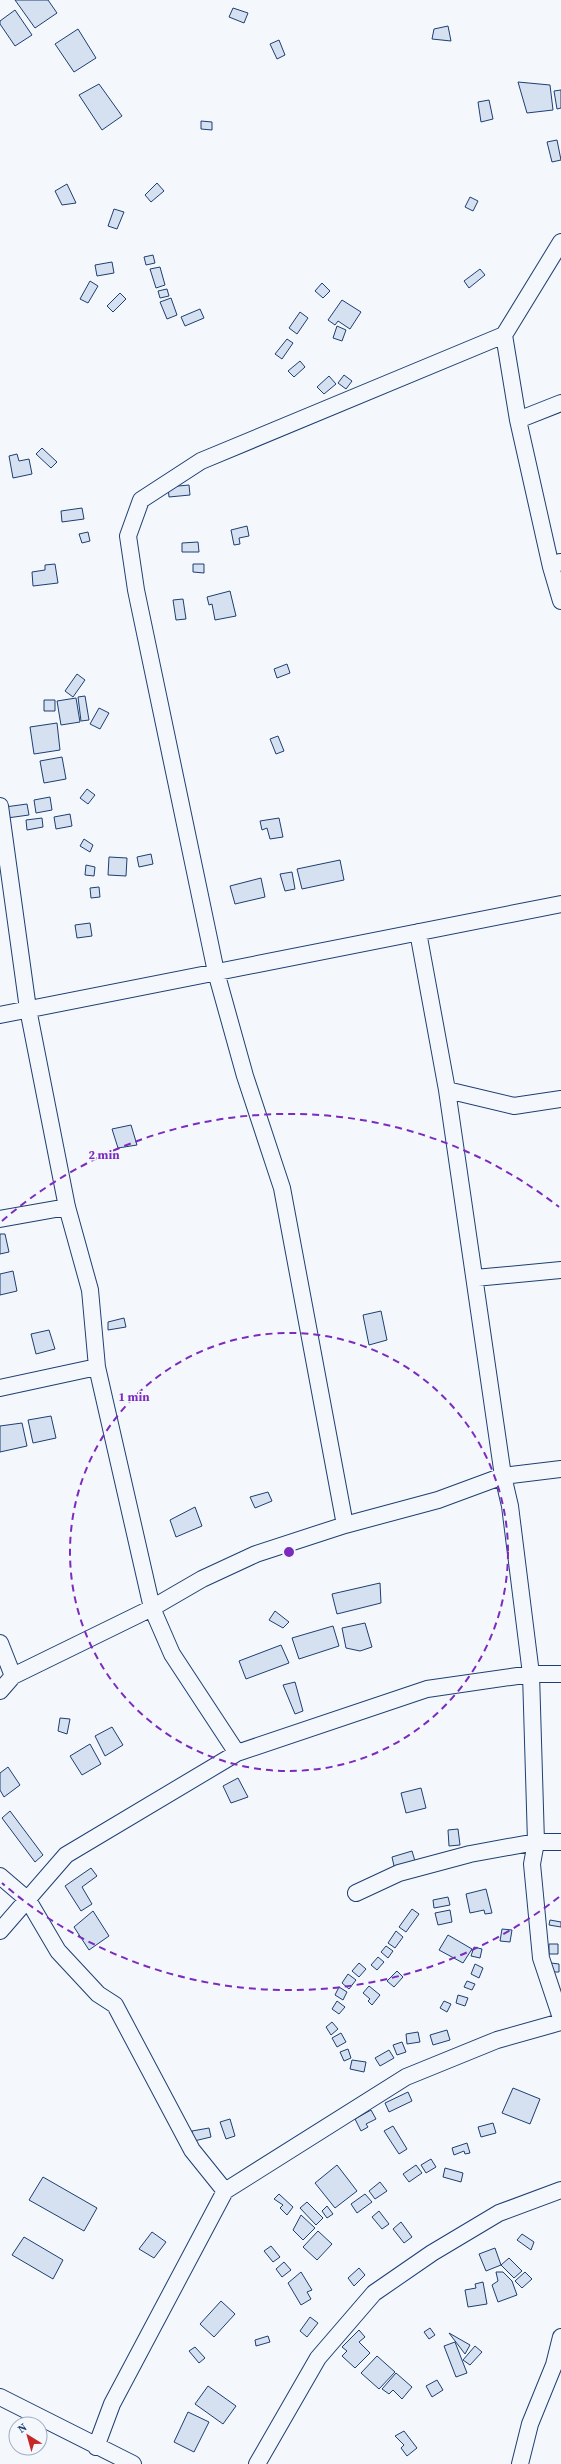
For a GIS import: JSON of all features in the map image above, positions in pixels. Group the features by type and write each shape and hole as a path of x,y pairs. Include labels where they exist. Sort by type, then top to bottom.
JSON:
{"street":[{"path":"345,1525 282,1188 245,1076 216,972 131,559 128,536 141,500 201,461 504,335 561,242"},
{"path":"504,335 518,420 556,564 561,601"},
{"path":"518,420 561,403"},
{"path":"0,806 28,1009 67,1207 90,1290 97,1367 152,1608 172,1654 237,1753"},
{"path":"0,1015 561,904"},
{"path":"418,932 447,1090 503,1476 510,1506 532,1674 536,1842 532,1864 541,1958 561,2018"},
{"path":"447,1090 514,1106 561,1099"},
{"path":"0,1219 67,1207"},
{"path":"475,1278 561,1270"},
{"path":"0,1388 97,1367"},
{"path":"0,1691 13,1676 152,1608 202,1579 256,1554 345,1525 438,1500 503,1476 561,1469"},
{"path":"0,1643 13,1676"},
{"path":"0,1931 66,1854 237,1753 427,1689 532,1674 561,1674"},
{"path":"356,1894 399,1873 470,1854 536,1842 561,1842"},
{"path":"0,1876 28,1900 58,1951 98,1994 115,2005 192,2150 225,2190"},
{"path":"96,2447 112,2404 225,2190 406,2078 497,2040 561,2022"},
{"path":"257,2464 318,2358 374,2293 432,2253 500,2213 561,2190"},
{"path":"520,2464 530,2424 554,2365 561,2338"},
{"path":"0,2397 96,2447 133,2464"}],"building":[{"path":"15,0 48,0 57,13 35,28"},
{"path":"233,8 248,13 244,23 229,17"},
{"path":"15,10 32,35 15,46 0,24 0,21"},
{"path":"448,26 451,41 432,39 434,29"},
{"path":"78,29 96,58 74,72 55,44"},
{"path":"279,40 285,55 277,59 270,44"},
{"path":"518,82 550,85 553,110 527,113"},
{"path":"99,84 122,116 102,130 79,95"},
{"path":"561,90 561,108 557,109 554,91"},
{"path":"489,100 493,119 481,122 478,102"},
{"path":"201,121 212,122 212,130 201,129"},
{"path":"557,140 561,160 552,162 547,142"},
{"path":"157,183 164,191 151,202 145,195"},
{"path":"67,184 76,203 62,205 55,191"},
{"path":"470,197 478,201 473,211 465,207"},
{"path":"114,209 124,212 117,229 108,226"},
{"path":"153,255 155,263 146,265 144,257"},
{"path":"112,262 114,273 97,276 95,265"},
{"path":"160,267 165,285 156,288 150,269"},
{"path":"480,269 485,275 469,288 464,281"},
{"path":"90,281 98,286 88,303 80,299"},
{"path":"322,283 330,291 323,298 315,291"},
{"path":"167,289 169,296 160,298 158,291"},
{"path":"120,293 126,299 113,312 107,306"},
{"path":"171,298 177,315 167,319 160,302"},
{"path":"342,300 361,312 350,329 338,321 335,325 328,320"},
{"path":"200,309 204,318 185,326 181,317"},
{"path":"300,312 308,318 297,334 289,328"},
{"path":"337,326 346,330 342,341 333,338"},
{"path":"287,339 293,343 282,359 275,354"},
{"path":"300,361 305,367 294,377 288,371"},
{"path":"344,375 352,381 346,389 338,383"},
{"path":"329,376 336,384 324,394 317,387"},
{"path":"42,448 57,462 51,468 36,454"},
{"path":"17,454 19,461 29,459 32,474 13,478 9,456"},
{"path":"189,485 190,495 169,497 168,487"},
{"path":"82,508 84,519 62,522 61,511"},
{"path":"247,526 249,536 239,538 240,544 234,545 231,530"},
{"path":"88,532 90,541 82,543 79,534"},
{"path":"198,542 199,552 182,552 182,543"},
{"path":"55,564 58,583 33,586 32,572 45,570 45,565"},
{"path":"193,564 204,564 204,573 193,572"},
{"path":"230,591 236,616 215,620 212,604 209,605 207,597"},
{"path":"183,599 186,619 176,620 173,600"},
{"path":"287,664 290,673 277,678 274,669"},
{"path":"77,674 85,680 73,697 65,691"},
{"path":"85,696 89,720 81,721 78,697"},
{"path":"76,698 80,722 61,725 57,701"},
{"path":"44,700 55,700 55,711 44,711"},
{"path":"99,708 109,713 100,729 90,724"},
{"path":"57,723 60,750 34,754 30,727"},
{"path":"278,736 284,751 276,754 270,739"},
{"path":"62,757 66,779 44,783 40,761"},
{"path":"87,789 95,795 88,804 80,798"},
{"path":"50,797 52,810 36,813 34,800"},
{"path":"27,804 29,815 7,818 5,807"},
{"path":"70,814 72,826 56,829 54,817"},
{"path":"42,818 43,827 27,830 26,820"},
{"path":"279,818 283,837 270,839 267,828 262,830 260,821"},
{"path":"84,839 93,845 90,852 80,846"},
{"path":"151,854 153,864 139,867 137,857"},
{"path":"109,857 127,858 126,876 108,875"},
{"path":"340,860 344,880 302,889 297,869"},
{"path":"86,865 95,867 94,876 85,875"},
{"path":"292,872 295,889 285,891 280,874"},
{"path":"261,878 265,897 235,904 230,886"},
{"path":"99,887 100,897 91,898 90,888"},
{"path":"90,923 92,936 77,938 75,925"},
{"path":"131,1125 137,1145 118,1148 112,1129"},
{"path":"0,1234 5,1234 9,1252 0,1254"},
{"path":"13,1271 17,1291 0,1295 0,1274"},
{"path":"381,1311 387,1340 369,1345 363,1315"},
{"path":"124,1318 126,1327 108,1330 108,1322"},
{"path":"49,1330 55,1349 36,1354 31,1334"},
{"path":"51,1416 56,1438 33,1443 28,1420"},
{"path":"22,1423 27,1446 0,1452 0,1426"},
{"path":"268,1492 272,1501 255,1508 250,1497"},
{"path":"195,1507 202,1526 176,1537 170,1520"},
{"path":"380,1583 381,1603 337,1614 332,1594"},
{"path":"275,1611 289,1622 283,1628 269,1620"},
{"path":"365,1623 372,1647 360,1651 346,1648 342,1628"},
{"path":"333,1626 339,1646 299,1659 292,1638"},
{"path":"281,1645 289,1663 246,1679 239,1661"},
{"path":"295,1682 303,1711 295,1714 283,1685"},
{"path":"60,1718 70,1719 67,1734 58,1731"},
{"path":"112,1727 123,1745 105,1756 95,1736"},
{"path":"90,1744 101,1764 82,1775 70,1756"},
{"path":"8,1767 20,1785 4,1797 0,1790 0,1773"},
{"path":"238,1778 248,1797 231,1803 223,1786"},
{"path":"421,1788 426,1808 406,1813 401,1793"},
{"path":"10,1811 43,1855 35,1862 2,1818"},
{"path":"458,1829 460,1845 449,1846 448,1830"},
{"path":"412,1851 415,1861 394,1866 392,1857"},
{"path":"91,1868 97,1876 82,1887 92,1904 81,1911 65,1886"},
{"path":"486,1889 492,1913 485,1914 484,1910 470,1913 466,1894"},
{"path":"448,1897 450,1905 434,1908 433,1900"},
{"path":"412,1909 419,1914 406,1932 399,1927"},
{"path":"450,1910 452,1922 438,1925 435,1913"},
{"path":"93,1911 109,1936 89,1950 74,1927"},
{"path":"550,1920 561,1922 561,1927 549,1925"},
{"path":"502,1929 512,1930 510,1942 500,1941"},
{"path":"396,1931 403,1937 395,1948 388,1943"},
{"path":"448,1935 472,1949 463,1963 439,1950"},
{"path":"549,1944 558,1944 558,1954 549,1954"},
{"path":"386,1946 393,1951 388,1958 381,1952"},
{"path":"474,1947 482,1949 480,1958 471,1956"},
{"path":"378,1957 384,1962 377,1970 371,1965"},
{"path":"359,1963 366,1969 359,1977 352,1971"},
{"path":"551,1963 559,1964 559,1972 551,1972"},
{"path":"475,1964 483,1968 479,1978 471,1974"},
{"path":"397,1971 403,1977 394,1987 387,1981"},
{"path":"348,1974 356,1980 349,1989 342,1983"},
{"path":"467,1981 475,1984 472,1990 464,1987"},
{"path":"369,1986 380,1995 372,2005 368,2001 370,1999 363,1993"},
{"path":"339,1987 347,1992 343,2000 335,1995"},
{"path":"458,1995 468,1998 465,2006 456,2003"},
{"path":"337,2001 345,2007 339,2014 332,2009"},
{"path":"444,2001 451,2004 447,2012 440,2008"},
{"path":"332,2022 338,2029 331,2035 326,2027"},
{"path":"447,2030 450,2040 433,2045 430,2035"},
{"path":"418,2032 420,2042 407,2044 406,2034"},
{"path":"341,2033 346,2042 337,2047 332,2038"},
{"path":"402,2042 406,2052 397,2055 393,2045"},
{"path":"348,2049 351,2058 344,2061 340,2052"},
{"path":"389,2050 394,2058 380,2066 375,2058"},
{"path":"352,2060 366,2062 364,2072 350,2069"},
{"path":"513,2088 540,2099 530,2124 502,2113"},
{"path":"408,2092 412,2101 389,2112 385,2103"},
{"path":"371,2110 376,2119 366,2124 368,2127 361,2131 355,2119"},
{"path":"230,2119 235,2136 226,2139 220,2122"},
{"path":"493,2123 496,2133 481,2137 478,2127"},
{"path":"393,2126 407,2149 399,2154 384,2131"},
{"path":"209,2128 211,2137 194,2141 192,2131"},
{"path":"467,2143 470,2153 465,2154 464,2151 454,2155 452,2148"},
{"path":"431,2159 436,2167 426,2173 421,2165"},
{"path":"337,2165 357,2191 335,2208 315,2183"},
{"path":"416,2165 422,2173 409,2182 403,2174"},
{"path":"445,2168 463,2173 461,2182 443,2177"},
{"path":"43,2177 97,2208 84,2231 29,2200"},
{"path":"380,2182 387,2191 375,2199 369,2191"},
{"path":"279,2194 293,2207 287,2215 280,2208 283,2205 274,2199"},
{"path":"365,2194 372,2202 357,2213 351,2204"},
{"path":"307,2202 323,2218 316,2225 300,2208"},
{"path":"327,2206 333,2214 327,2218 322,2211"},
{"path":"379,2211 389,2224 382,2229 372,2217"},
{"path":"301,2215 315,2228 303,2240 293,2230"},
{"path":"401,2222 412,2237 404,2243 393,2229"},
{"path":"318,2231 332,2244 317,2260 303,2247"},
{"path":"152,2232 166,2242 154,2258 139,2249"},
{"path":"522,2234 534,2242 531,2250 517,2240"},
{"path":"24,2237 63,2260 53,2279 12,2255"},
{"path":"271,2246 280,2257 273,2262 264,2251"},
{"path":"495,2248 501,2265 486,2271 479,2254"},
{"path":"509,2258 522,2271 514,2278 501,2265"},
{"path":"284,2262 291,2270 282,2277 276,2269"},
{"path":"359,2268 365,2275 354,2286 348,2278"},
{"path":"301,2272 312,2290 307,2292 311,2299 301,2305 288,2283"},
{"path":"496,2272 503,2272 512,2281 517,2295 498,2302 492,2285 498,2281"},
{"path":"525,2272 532,2279 522,2288 515,2281"},
{"path":"483,2282 487,2304 468,2307 465,2290 476,2288 475,2284"},
{"path":"221,2301 235,2314 214,2337 200,2324"},
{"path":"310,2317 318,2323 307,2337 300,2331"},
{"path":"430,2328 435,2335 429,2339 424,2332"},
{"path":"359,2330 365,2337 359,2342 370,2353 355,2368 342,2356 347,2351 342,2347"},
{"path":"449,2333 470,2345 465,2354"},
{"path":"268,2336 270,2342 256,2346 255,2340"},
{"path":"455,2342 467,2373 456,2377 444,2346"},
{"path":"475,2346 482,2352 470,2365 463,2360"},
{"path":"195,2347 205,2358 199,2363 189,2351"},
{"path":"377,2356 395,2372 379,2389 361,2373"},
{"path":"396,2373 412,2387 402,2399 393,2390 389,2394 382,2389"},
{"path":"437,2380 443,2390 432,2397 426,2386"},
{"path":"208,2386 236,2406 223,2424 195,2404"},
{"path":"188,2412 209,2422 194,2452 174,2442"},
{"path":"404,2431 417,2448 407,2456 401,2448 404,2445 395,2436"}]}
